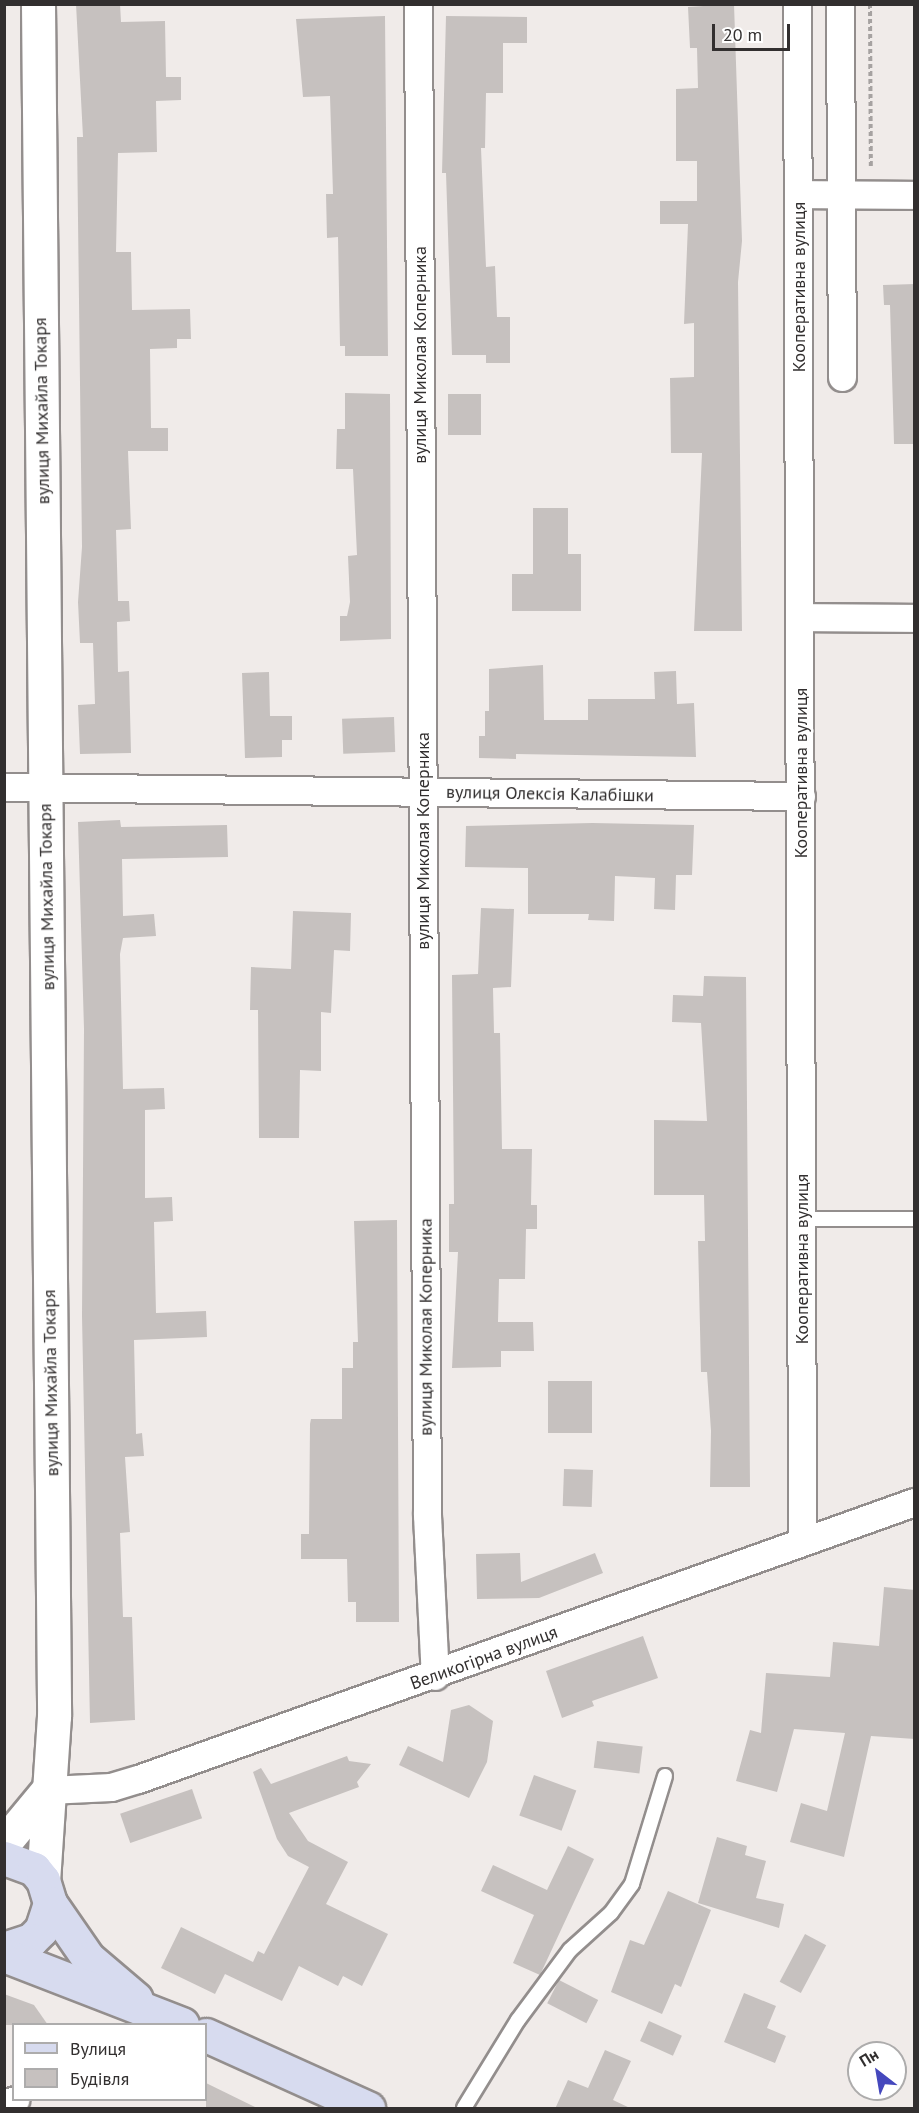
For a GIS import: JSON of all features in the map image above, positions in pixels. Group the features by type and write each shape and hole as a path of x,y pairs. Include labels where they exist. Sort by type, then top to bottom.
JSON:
{"main road":[{"path":"4,1858 21,1861 46,1891 88,1958 142,2017"},
{"path":"4,1949 36,1935 46,1891"},
{"path":"4,1955 89,1991 142,2017 172,2023"},
{"path":"207,2035 368,2109"}],"street":[{"name":"вулиця Михайла Токаря","path":"38,4 54,1704 48,1790 46,1891"},
{"name":"вулиця Миколая Коперника","path":"418,4 428,1515 435,1676"},
{"name":"Кооперативна вулиця","path":"797,4 801,617 802,1541"},
{"path":"840,4 842,377"},
{"path":"799,194 915,195"},
{"path":"801,617 915,618"},
{"name":"вулиця Олексія Калабішки","path":"4,787 801,796"},
{"name":"Великогірна вулиця","path":"48,1790 111,1787 138,1779 435,1676 802,1541 915,1502"},
{"path":"4,1843 48,1790"}],"lane":[{"path":"802,1219 915,1219"},
{"path":"464,2109 525,2011 570,1950 610,1913 632,1884 665,1776"}],"path":[{"path":"870,4 871,173"}],"building":[{"path":"76,4 120,4 121,22 165,21 166,77 181,77 181,100 156,101 157,152 118,153 116,252 131,252 132,310 190,309 191,339 177,339 177,348 150,349 151,428 168,428 168,451 128,451 131,529 116,530 118,601 129,601 130,621 117,622 118,672 129,671 131,753 80,754 78,705 95,704 93,643 80,643 78,602 82,547 77,137 83,137"},
{"path":"734,4 742,241 738,282 742,631 694,631 702,453 671,453 670,378 694,377 694,323 684,324 688,224 660,224 660,201 697,201 697,161 676,161 676,89 698,88 697,48 690,48 688,7"},
{"path":"385,16 388,356 345,356 345,346 340,346 338,237 327,238 326,194 333,194 330,96 303,97 296,19"},
{"path":"446,16 527,17 527,43 503,43 503,93 486,93 485,148 481,148 486,267 495,266 497,317 510,317 510,363 486,363 486,355 452,355 446,173 442,173"},
{"path":"915,284 915,444 894,444 890,305 884,305 883,285"},
{"path":"345,393 390,394 391,639 340,641 340,616 347,616 350,602 348,556 357,555 353,469 336,469 337,429 345,429"},
{"path":"448,394 481,394 481,435 448,435"},
{"path":"533,508 568,508 568,554 581,554 581,611 512,611 512,574 533,574"},
{"path":"543,665 544,720 588,720 588,699 655,699 654,672 676,671 677,704 694,703 696,757 516,754 516,759 479,758 479,736 485,736 485,711 489,711 489,669"},
{"path":"269,672 270,716 292,716 292,740 282,740 282,757 245,758 242,673"},
{"path":"394,717 395,752 343,754 342,719"},
{"path":"120,820 121,827 227,825 228,857 122,859 123,916 154,914 156,936 123,938 120,954 123,1089 164,1088 165,1109 145,1110 145,1198 172,1197 173,1221 154,1222 156,1313 206,1311 207,1337 134,1340 136,1434 142,1433 144,1456 125,1457 130,1532 120,1533 123,1617 132,1617 135,1720 90,1723 82,1316 84,1029 78,822"},
{"path":"592,823 694,825 692,875 676,875 675,910 654,909 655,878 615,876 614,921 588,920 589,914 528,914 528,868 465,867 466,826"},
{"path":"481,908 514,909 511,987 493,988 494,1033 500,1033 502,1149 532,1149 531,1205 537,1205 537,1229 526,1229 525,1279 499,1279 498,1322 533,1322 534,1351 501,1351 501,1367 452,1368 458,1252 449,1252 449,1204 454,1204 452,975 478,974"},
{"path":"293,911 351,913 350,951 334,950 331,1013 321,1012 321,1071 300,1070 299,1138 259,1138 258,1010 250,1010 251,967 291,969"},
{"path":"704,976 746,977 750,1487 710,1487 711,1431 707,1372 701,1372 698,1241 705,1241 704,1195 654,1195 654,1120 707,1121 701,1023 672,1022 673,995 703,996"},
{"path":"397,1220 399,1622 356,1622 356,1602 348,1602 347,1559 301,1559 301,1534 309,1534 310,1424 311,1419 342,1419 342,1368 353,1368 353,1342 358,1342 354,1221"},
{"path":"548,1381 592,1381 592,1433 548,1433"},
{"path":"564,1469 593,1470 592,1507 563,1506"},
{"path":"520,1553 521,1582 595,1553 603,1573 539,1598 477,1599 476,1554"},
{"path":"884,1587 915,1590 915,1739 871,1736 844,1857 790,1842 801,1803 827,1811 845,1733 794,1729 777,1792 736,1781 750,1730 761,1733 766,1673 830,1677 833,1642 879,1646"},
{"path":"643,1636 658,1678 592,1701 594,1706 562,1718 546,1671"},
{"path":"469,1705 493,1721 487,1762 469,1798 399,1765 408,1746 443,1762 451,1710"},
{"path":"597,1741 643,1747 639,1773 594,1768"},
{"path":"347,1756 349,1761 371,1764 357,1782 359,1787 289,1813 308,1841 348,1862 326,1904 388,1934 362,1986 343,1976 338,1986 299,1966 282,2001 225,1974 215,1994 161,1968 181,1927 253,1962 258,1951 264,1954 309,1867 288,1856 277,1839 253,1772 261,1768 271,1784"},
{"path":"534,1775 576,1790 562,1831 519,1815"},
{"path":"192,1789 202,1818 130,1843 120,1814"},
{"path":"717,1837 747,1846 745,1855 766,1861 756,1898 784,1904 779,1928 698,1903"},
{"path":"568,1846 594,1859 540,1975 513,1963 534,1915 481,1891 493,1865 547,1890"},
{"path":"668,1891 711,1910 681,1987 675,1984 662,2014 611,1992 630,1940 644,1945"},
{"path":"805,1934 826,1945 801,1993 780,1982"},
{"path":"559,1980 598,2000 586,2023 547,2003"},
{"path":"744,1993 776,2006 767,2028 786,2036 775,2063 724,2042"},
{"path":"4,1994 34,2005 47,2023 12,2023 12,2025 4,2025"},
{"path":"649,2021 682,2036 673,2056 640,2041"},
{"path":"605,2050 631,2061 613,2100 632,2109 555,2109 568,2080 588,2088"},
{"path":"207,2083 259,2109 206,2109"}]}
